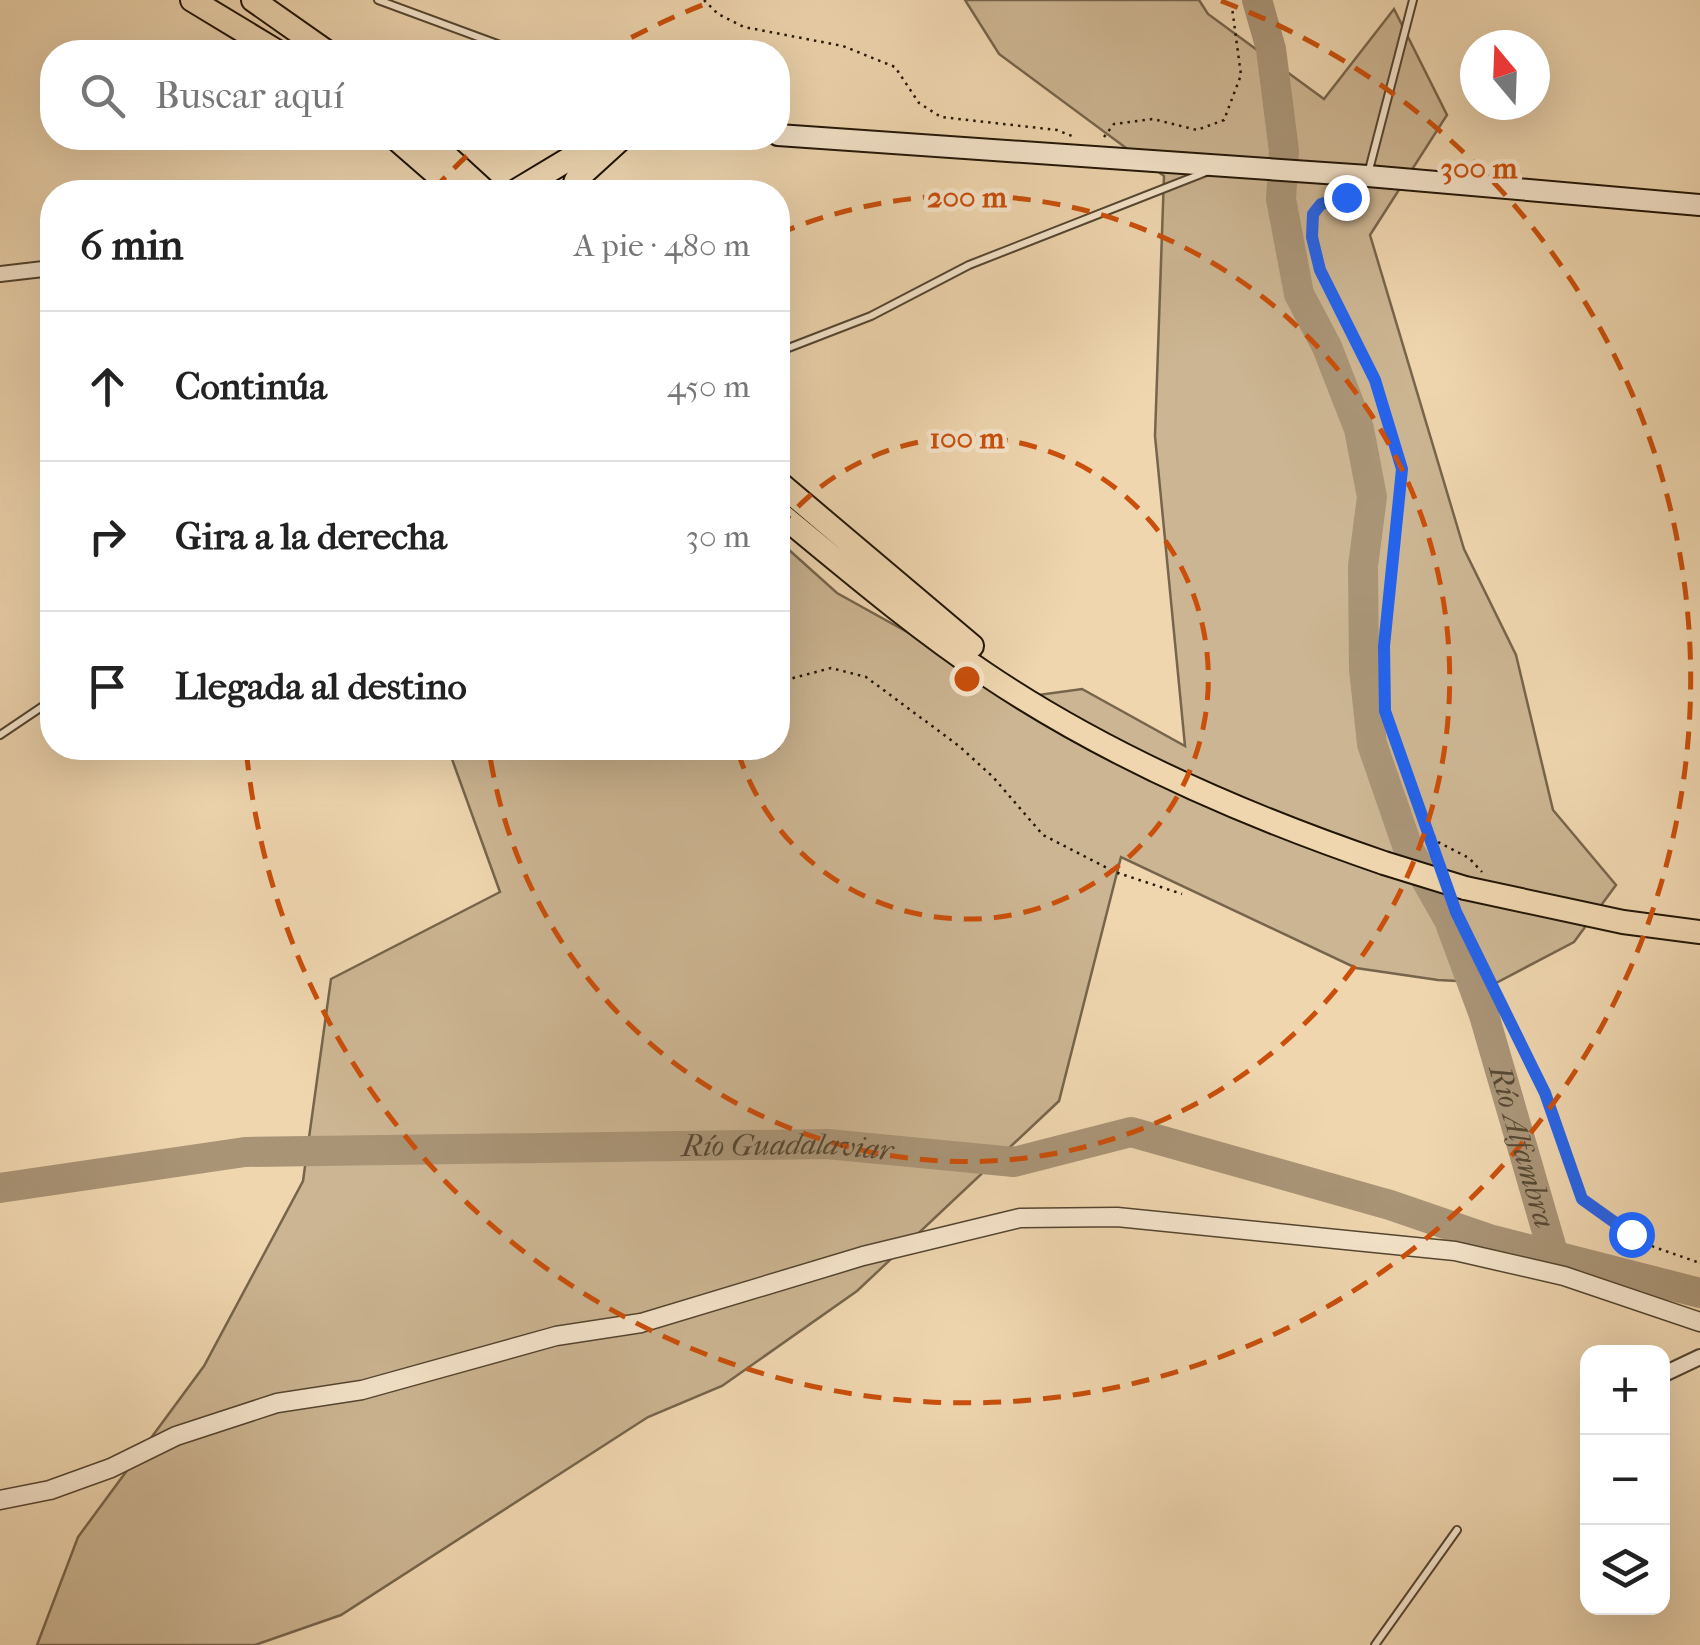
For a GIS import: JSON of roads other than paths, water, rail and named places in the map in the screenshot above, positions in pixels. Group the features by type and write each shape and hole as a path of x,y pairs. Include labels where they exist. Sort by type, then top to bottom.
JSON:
{"highway":[{"path":"192,0 252,40"},
{"path":"192,0 258,40"},
{"path":"253,0 309,40"},
{"path":"392,150 426,180"},
{"path":"409,150 443,180"},
{"path":"439,150 473,180"},
{"path":"534,180 590,150"},
{"path":"576,180 607,150"},
{"path":"790,493 893,583 1090,736"},
{"path":"790,521 988,676 1184,785 1315,840 1466,892 1623,922 1700,932"}],"main road":[{"path":"790,137 1368,176 1700,205"}],"street":[{"path":"0,274 40,269"},
{"path":"0,1500 50,1490 112,1468 176,1436 277,1403 362,1390 556,1336 641,1323 863,1256 1020,1218 1117,1217 1454,1251 1564,1276 1700,1322"},
{"path":"1670,1371 1700,1357"}],"lane":[{"path":"378,0 487,40"},
{"path":"1368,176 1413,0"},
{"path":"790,130 811,138"},
{"path":"790,347 871,316 969,265 1053,235 1121,203 1197,178 1216,166"},
{"path":"0,735 40,708"},
{"path":"1375,1645 1457,1530"}],"waterway":[{"name":"Río Alfambra","path":"1257,0 1271,49 1284,151 1281,199 1299,294 1327,347 1359,429 1372,497 1363,566 1364,669 1372,744 1408,848 1449,920 1484,1015 1554,1256"},
{"name":"Río Guadalaviar","path":"0,1188 245,1152 827,1144 1014,1162 1131,1132 1390,1205 1489,1239 1700,1293"}]}
